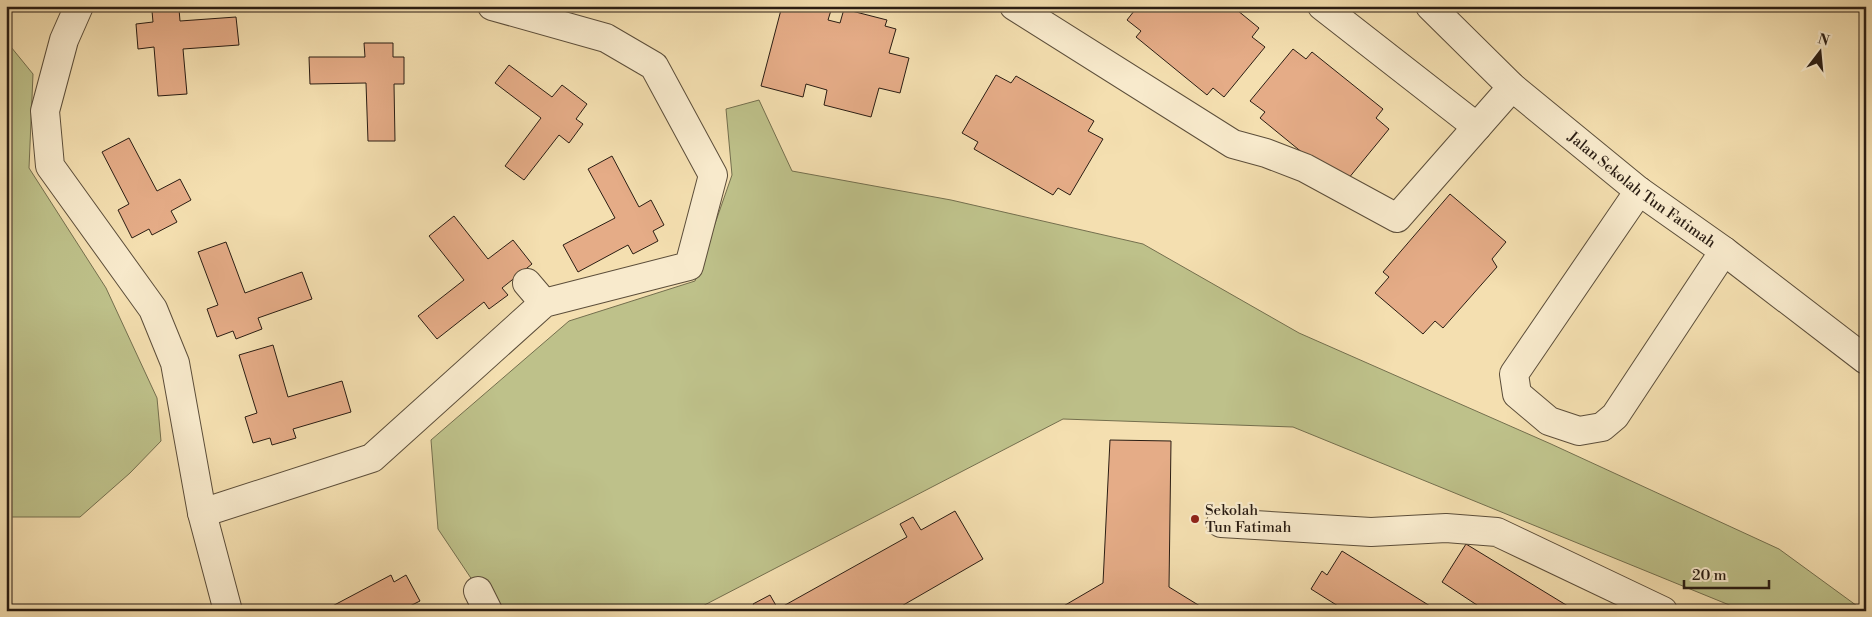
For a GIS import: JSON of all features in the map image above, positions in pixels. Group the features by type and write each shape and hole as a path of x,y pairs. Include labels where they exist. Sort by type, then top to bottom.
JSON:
{"street":[{"path":"79,6 64,40 45,111 50,166 153,309 175,363 202,513 228,611"},
{"path":"202,513 372,458 536,293 689,266 713,175 654,66 606,38 492,6"},
{"path":"1014,6 1233,144 1266,153 1305,168 1397,218 1512,87"},
{"path":"1322,6 1477,126"},
{"name":"Jalan Sekolah Tun Fatimah","path":"1430,6 1512,87 1639,191 1724,251 1866,360"},
{"path":"1639,191 1514,374 1517,394 1549,421 1579,431 1602,427 1615,416 1724,251"},
{"path":"1221,524 1370,532 1446,528 1497,532 1663,611"}],"green space":[{"path":"6,47 11,47 33,74 29,168 106,288 157,398 161,441 130,473 80,517 6,517"},
{"path":"759,100 792,171 951,200 1143,244 1299,333 1551,444 1779,549 1864,611 1744,611 1293,427 1063,419 693,611 493,611 438,529 431,440 569,321 695,281 732,175 726,109"}],"building":[{"path":"782,6 832,7 828,20 840,23 844,9 887,20 885,26 896,29 889,53 909,58 900,93 879,88 871,117 824,105 827,90 806,84 803,97 761,86"},
{"path":"1138,6 1232,6 1259,28 1252,37 1265,47 1224,97 1213,88 1207,95 1136,37 1141,31 1127,20"},
{"path":"179,9 180,21 236,17 239,45 183,49 187,94 158,96 154,47 138,49 136,24 153,22 152,11"},
{"path":"364,43 393,43 393,57 404,57 404,84 394,84 395,141 368,141 366,83 310,84 309,57 365,57"},
{"path":"1293,49 1306,59 1312,52 1383,109 1376,118 1389,129 1348,179 1331,176 1260,118 1265,112 1250,101"},
{"path":"509,65 552,97 562,85 587,104 576,119 583,124 569,143 559,135 524,180 505,166 541,118 495,83"},
{"path":"996,75 1011,83 1016,76 1094,121 1088,131 1103,139 1070,195 1058,188 1053,195 974,149 978,142 962,133"},
{"path":"129,138 157,191 180,179 191,200 171,211 177,222 152,235 149,229 132,238 118,210 129,204 102,152"},
{"path":"612,156 639,207 651,200 664,225 653,231 658,241 633,254 628,245 578,272 563,245 615,218 588,169"},
{"path":"1450,194 1506,242 1492,259 1497,267 1443,328 1435,321 1423,334 1375,293 1389,277 1383,272"},
{"path":"454,216 488,259 513,240 532,264 502,288 508,295 489,309 484,302 437,339 418,316 464,280 429,236"},
{"path":"226,242 245,293 302,272 312,299 258,318 262,329 236,339 233,331 217,337 207,309 218,305 198,252"},
{"path":"273,345 288,397 342,381 351,412 293,429 296,438 272,445 270,438 253,443 245,417 257,413 239,355"},
{"path":"1110,440 1171,441 1169,587 1208,611 1055,611 1103,583"},
{"path":"955,511 983,559 893,611 757,611 753,604 770,595 778,609 907,537 900,524 913,517 921,530"},
{"path":"1466,544 1576,611 1486,611 1442,582"},
{"path":"1342,551 1438,611 1346,611 1311,589 1322,571 1327,575"},
{"path":"391,575 394,582 406,575 420,601 400,611 323,611"}],"place":[{"name":"Sekolah Tun Fatimah","path":"1195,519"}]}
